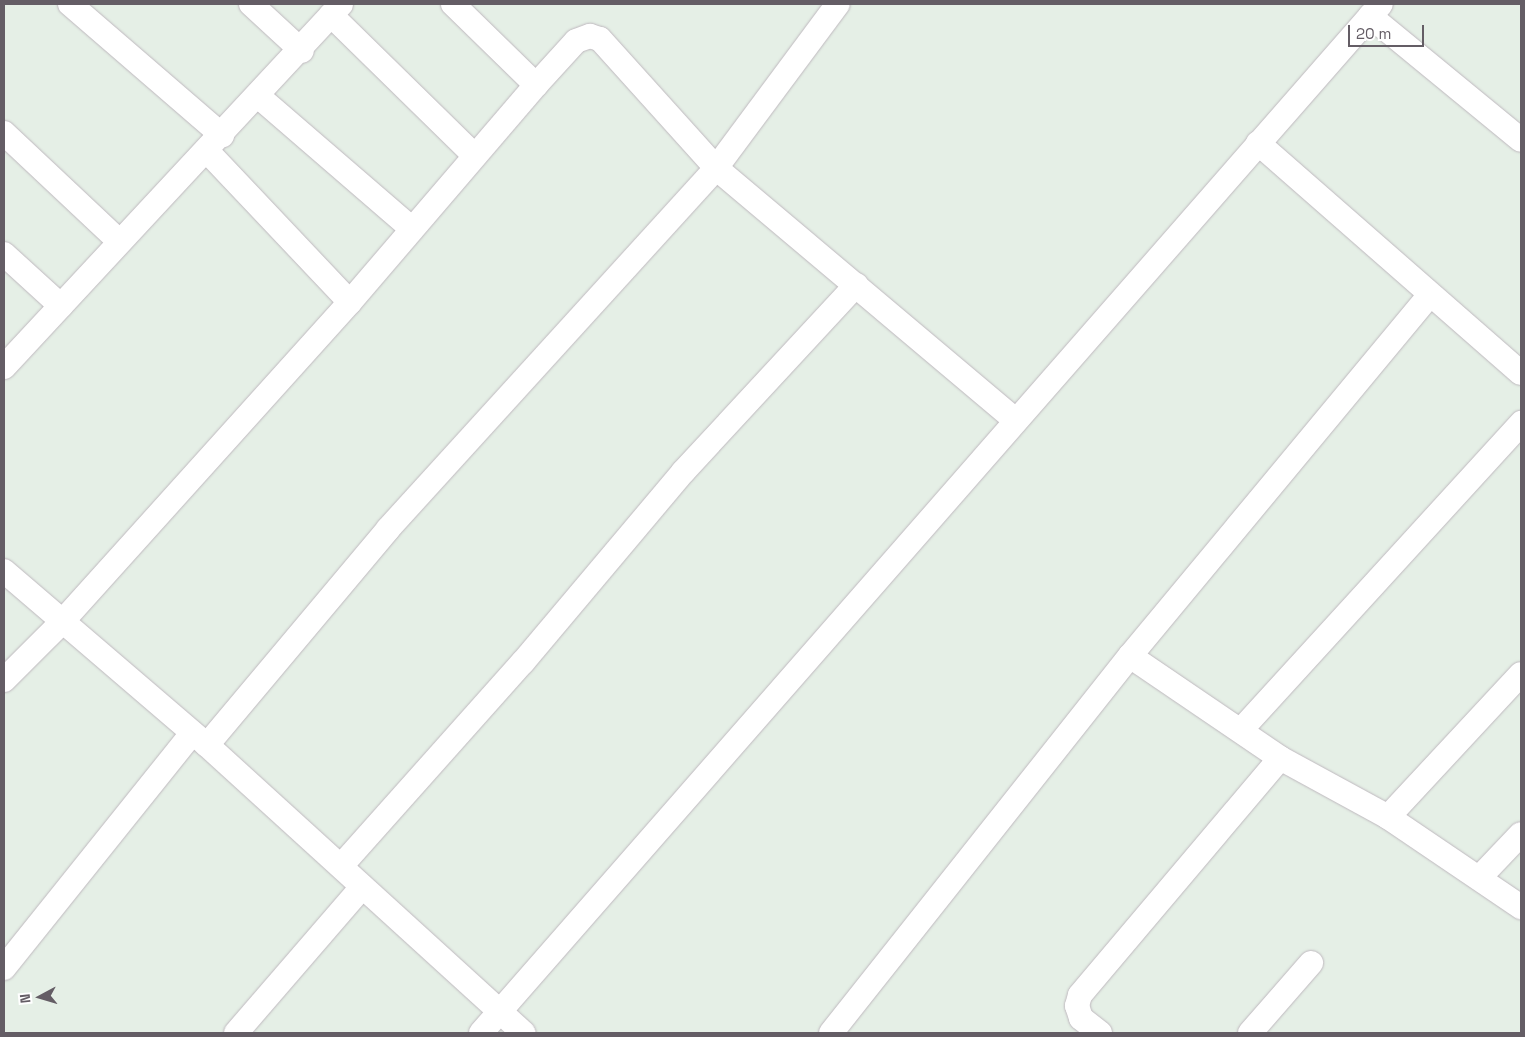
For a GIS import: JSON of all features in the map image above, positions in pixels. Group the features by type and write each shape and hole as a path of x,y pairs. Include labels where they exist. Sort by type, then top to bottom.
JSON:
{"street":[{"path":"70,4 214,143 350,302"},
{"path":"251,4 302,51"},
{"path":"452,4 536,85"},
{"path":"4,968 200,739 716,168 838,4"},
{"path":"4,367 119,241 302,51 336,9 473,154"},
{"path":"481,1033 1375,10 1521,140"},
{"path":"4,680 61,623 350,302 473,154 576,41 590,36 600,39 716,168 1016,421"},
{"path":"258,96 412,229"},
{"path":"4,132 119,241"},
{"path":"1258,143 1430,296 1521,373"},
{"path":"4,254 61,306"},
{"path":"341,866 523,662 683,472 856,285"},
{"path":"831,1033 1130,656 1430,296"},
{"path":"1241,730 1521,423"},
{"path":"4,572 61,623 200,739 524,1033"},
{"path":"1130,656 1280,758 1388,817 1480,877 1521,907"},
{"path":"1388,817 1517,687"},
{"path":"1100,1033 1081,1018 1077,1006 1080,995 1280,758"},
{"path":"1480,877 1521,834"},
{"path":"236,1033 362,888"},
{"path":"1250,1033 1311,963"}]}
